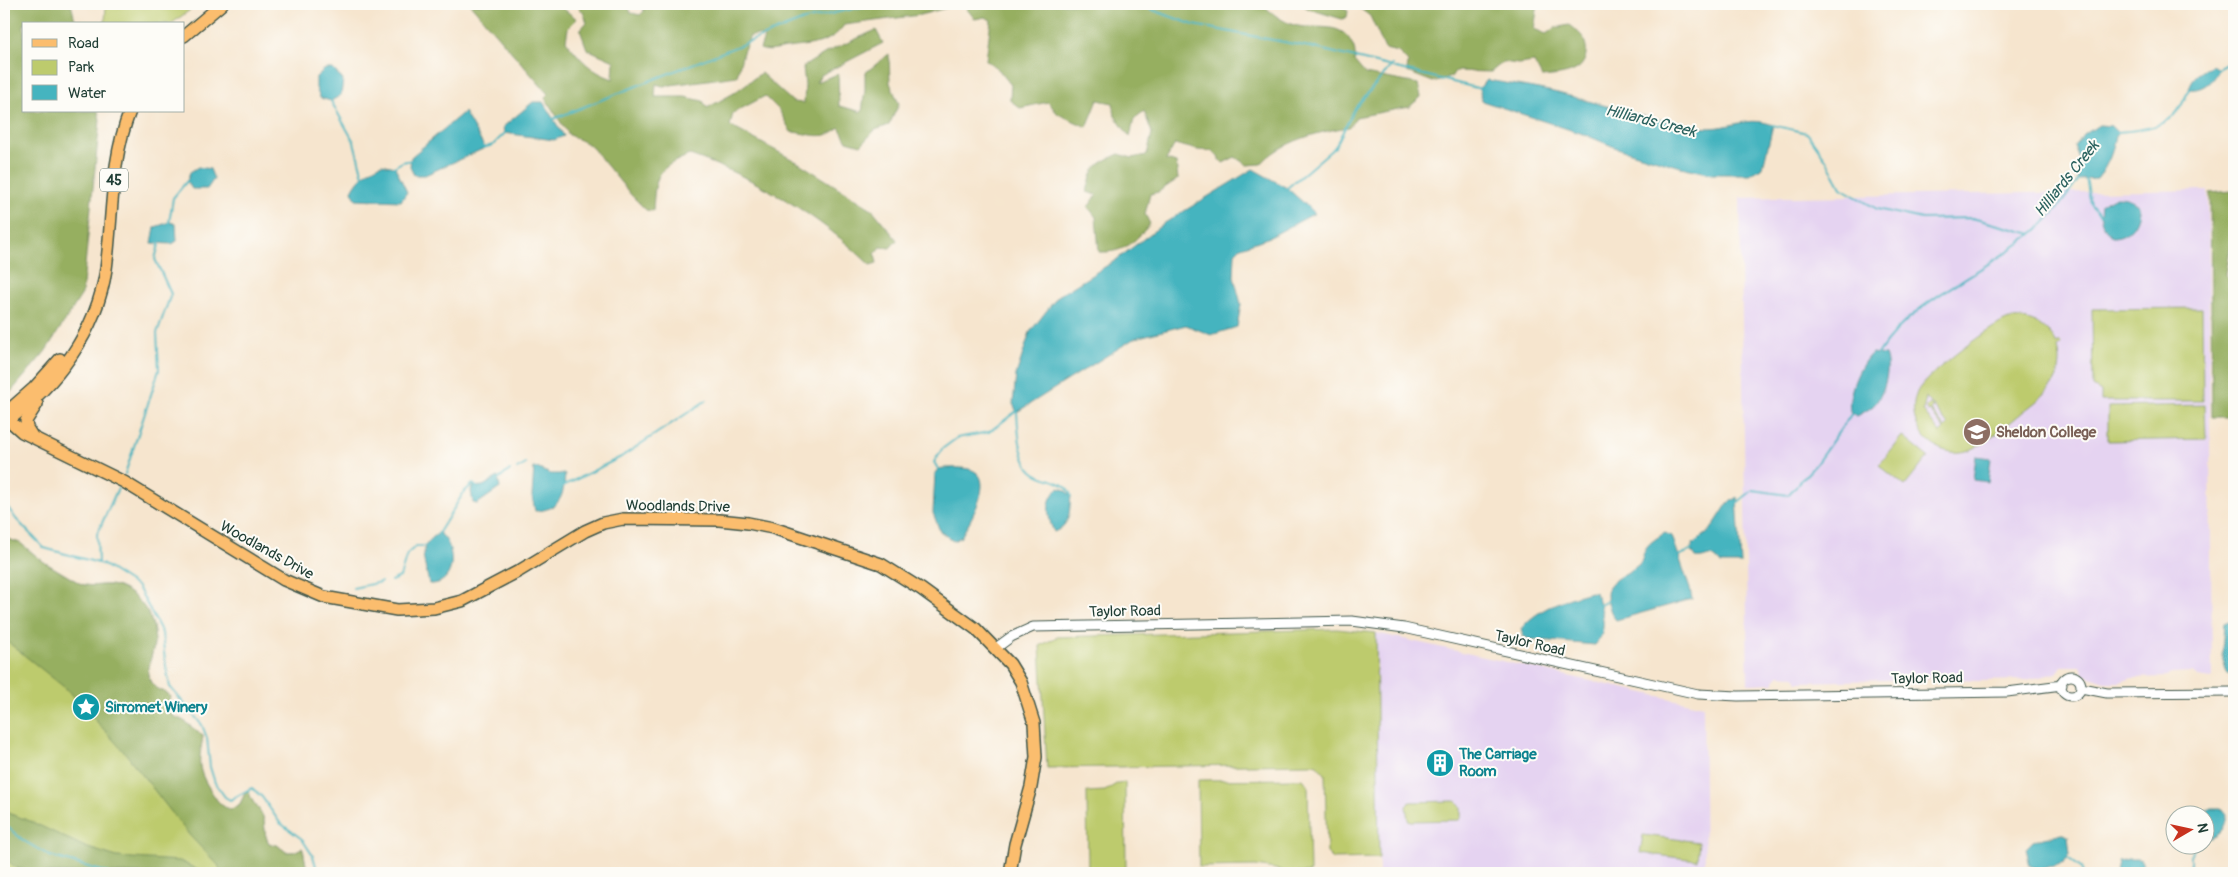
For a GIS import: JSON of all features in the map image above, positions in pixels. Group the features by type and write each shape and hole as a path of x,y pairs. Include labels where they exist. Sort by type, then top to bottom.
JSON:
{"main road":[{"path":"185,35 222,4"},
{"name":"45","path":"8,418 48,386 77,348 97,305 103,282 117,154 130,112"},
{"path":"8,418 48,374 73,340 93,298 107,251"},
{"path":"34,437 26,424 29,414 62,378 77,348"},
{"name":"Woodlands Drive","path":"8,418 34,437 124,482 284,580 324,597 397,610 434,608 462,601 519,571 585,531 603,523 623,519 719,520 773,528 881,564 921,589 976,629 1010,664 1021,682 1030,707 1036,746 1035,772 1015,844 1010,873"}],"street":[{"name":"Taylor Road","path":"996,648 1012,637 1033,628 1352,622 1404,628 1698,694 1738,696 2007,692 2062,685"},
{"path":"2074,676 2080,682 2081,688 2075,696 2068,696 2063,692 2062,685 2067,677 2074,676"},
{"path":"2081,688 2107,693 2234,692"}],"shaded area":[{"name":"Sheldon College","path":"2208,190 2212,679 2198,677 2193,672 2171,673 2167,677 2132,678 2120,682 2104,682 2083,674 2080,666 2062,666 2057,673 2026,680 1976,681 1951,679 1948,674 1931,675 1929,679 1798,682 1795,676 1778,675 1773,683 1748,684 1740,198"},
{"path":"1376,633 1703,706 1705,873 1379,873"}],"green space":[{"path":"4,4 71,4 76,22 22,22 22,112 98,112 100,120 82,294 45,352 4,400"},
{"path":"106,4 198,4 174,22 105,22"},
{"path":"470,4 557,4 577,19 568,28 566,41 586,64 613,79 614,61 587,49 580,30 587,22 583,12 575,4 627,4 631,13 640,15 644,11 642,4 961,4 920,15 844,25 833,37 819,43 803,46 770,51 764,50 760,49 764,38 759,35 750,36 743,52 737,76 663,86 656,84 655,97 685,97 703,101 707,108 734,93 761,73 793,102 804,103 803,67 827,52 876,30 883,43 821,75 816,82 838,74 839,106 862,112 865,73 889,54 890,83 899,104 889,125 875,130 861,145 847,141 839,127 834,132 816,136 791,132 779,110 765,96 733,113 730,126 799,163 872,209 897,240 890,248 881,247 875,254 877,263 870,265 830,230 786,200 739,175 690,155 670,164 659,175 655,189 653,211 646,210 590,145 569,135 545,98 548,94"},
{"path":"973,4 1262,4 1290,24 1340,31 1351,42 1355,51 1354,61 1365,74 1418,84 1421,97 1409,107 1356,117 1349,127 1326,131 1289,144 1269,156 1261,164 1247,165 1235,157 1223,163 1213,151 1198,150 1175,144 1166,160 1176,163 1178,179 1158,192 1150,194 1145,214 1150,224 1128,245 1116,251 1099,252 1096,217 1088,207 1097,195 1087,192 1091,177 1096,167 1119,154 1132,158 1147,155 1152,133 1144,111 1134,119 1130,137 1115,116 1113,103 1098,100 1087,127 1058,114 1048,102 1020,108 1010,100 1011,85 999,70 986,60 991,20 985,17 975,19 966,8 973,6"},
{"path":"1301,4 1339,4 1348,11 1347,17 1342,19 1309,9"},
{"path":"1358,4 1538,4 1534,29 1546,34 1555,28 1569,25 1584,39 1586,48 1585,58 1577,69 1560,75 1542,77 1534,62 1518,64 1503,62 1491,72 1455,71 1451,77 1433,82 1407,72 1408,62 1398,52 1385,49 1370,16 1358,7"},
{"path":"2232,191 2233,229 2226,275 2234,283 2234,417 2212,417 2210,193"},
{"path":"2202,308 2203,401 2101,401 2101,392 2093,387 2092,309"},
{"path":"2009,319 2031,321 2043,327 2057,344 2060,342 2062,345 2058,348 2060,367 2054,383 2036,402 1977,447 1957,452 1945,451 1934,446 1918,428 1914,417 1914,404 1917,392 1932,374 1945,363 1974,340","holes":["1926,397 1948,425 1945,428 1931,410 1933,408 1930,404 1925,408 1928,412 1930,411 1944,429 1940,433 1923,411"]},
{"path":"2205,405 2206,439 2108,441 2108,407"},
{"path":"1902,436 1928,457 1905,486 1879,465"},
{"name":"Sirromet Winery","path":"4,538 20,543 44,562 81,584 89,586 115,586 132,594 139,601 145,608 153,625 153,648 148,671 150,681 155,687 171,697 168,705 173,716 184,721 203,736 199,759 206,783 219,802 230,810 240,804 246,791 249,792 263,817 266,835 270,844 277,845 286,852 294,852 302,848 309,873 4,873"},
{"path":"4,538 20,543 44,562 81,584 89,586 115,586 132,594 139,601 145,608 153,625 153,648 148,671 150,681 155,687 171,697 168,705 173,716 184,721 203,736 200,765 206,783 217,800 230,810 240,804 246,791 249,792 263,817 266,835 270,844 277,845 286,852 294,852 302,848 309,873 222,873 218,865 190,836 126,754 69,691 4,639"},
{"path":"1337,629 1376,633 1379,858 1333,859 1327,853 1325,774 1317,765 1047,768 1040,646 1057,637"},
{"path":"1303,779 1308,785 1310,873 1289,873 1256,866 1199,867 1198,780"},
{"path":"1125,782 1126,869 1088,870 1087,792 1105,791 1118,783"},
{"path":"1456,801 1461,807 1461,817 1459,820 1408,820 1406,806 1410,802"},
{"path":"4,813 30,821 85,847 117,857 180,861 204,873 40,873 16,868 4,857"},
{"path":"1643,835 1699,842 1697,860 1640,853"}],"water":[{"path":"2212,65 2218,69 2210,81 2203,87 2189,89 2195,77"},
{"path":"325,69 333,69 343,80 341,95 331,101 320,98 316,88 316,77"},
{"path":"1487,80 1558,93 1646,116 1699,127 1719,127 1753,121 1773,125 1763,167 1750,174 1712,174 1617,148 1583,134 1482,101 1479,88"},
{"path":"533,102 543,102 564,136 554,140 504,133 503,127"},
{"path":"464,112 485,148 425,175 414,175 410,167 411,157"},
{"path":"2099,125 2111,126 2117,132 2110,157 2097,179 2078,180 2080,161 2074,146 2085,134"},
{"path":"382,164 395,167 407,192 401,201 356,199 352,191 358,182 368,171"},
{"path":"198,167 210,169 214,179 207,189 192,189 187,181 190,172"},
{"path":"1253,169 1287,188 1315,213 1270,237 1241,247 1235,253 1234,277 1241,304 1237,327 1211,335 1186,325 1135,338 1017,412 1013,404 1016,375 1030,332 1058,296 1116,260 1163,224"},
{"path":"2114,197 2133,201 2139,205 2139,211 2135,223 2128,231 2112,237 2102,222 2100,209 2101,204"},
{"path":"170,222 176,224 177,241 172,244 152,243 155,227"},
{"path":"1872,353 1885,355 1887,361 1886,381 1881,395 1874,405 1857,416 1851,413 1850,399 1852,390 1858,372"},
{"path":"1976,456 1991,458 1988,482 1973,480"},
{"path":"534,467 551,474 565,474 562,495 555,505 535,511 532,496"},
{"path":"938,469 972,470 979,475 982,482 979,502 961,537 953,541 940,531 933,513 935,473"},
{"path":"498,477 500,488 477,504 473,503 472,487 483,486"},
{"path":"1059,488 1065,490 1071,496 1070,507 1064,526 1054,532 1050,520 1049,503 1054,492"},
{"path":"1737,497 1741,564 1721,564 1711,556 1696,558 1691,550 1693,544 1710,531 1728,503"},
{"path":"439,533 449,545 451,563 445,578 438,583 429,584 423,555 424,549"},
{"path":"1665,533 1672,536 1692,599 1616,620 1608,602 1608,588 1616,579 1638,565 1648,546"},
{"path":"1591,592 1596,593 1603,620 1602,633 1595,645 1529,639 1523,636 1521,629 1543,610 1562,601"},
{"path":"2234,619 2234,677 2227,673 2222,656 2224,623"},
{"path":"2216,808 2221,808 2227,815 2225,824 2216,835"},
{"path":"2062,833 2068,836 2070,854 2064,862 2041,869 2030,866 2026,848 2033,841"},
{"path":"2140,859 2143,863 2143,873 2116,873 2118,861"}],"waterway":[{"path":"553,119 804,20 874,4"},
{"name":"Hilliards Creek","path":"1136,4 1194,25 1315,48 1481,89"},
{"name":"Hilliards Creek","path":"2217,69 2234,60"},
{"path":"1286,189 1335,147 1355,108 1392,65"},
{"name":"Hilliards Creek","path":"2116,134 2117,132 2132,131 2157,125 2172,117 2191,88"},
{"path":"331,101 354,142 363,176"},
{"name":"Hilliards Creek","path":"1772,125 1807,133 1827,161 1841,188 1877,209 1922,219 1972,218 2032,234"},
{"path":"483,148 493,145 505,133"},
{"path":"394,167 402,162 412,160"},
{"path":"1878,354 1893,334 1930,301 2013,248 2047,221 2080,178"},
{"path":"2086,178 2091,205 2100,215"},
{"path":"169,223 173,198 187,181"},
{"path":"125,474 159,370 157,333 171,294 155,259 160,241"},
{"path":"563,486 621,457 707,400"},
{"path":"938,469 934,462 942,449 957,438 989,432 1018,410"},
{"path":"1017,412 1021,447 1028,466 1038,475 1064,486 1071,496"},
{"path":"1737,503 1753,490 1788,495 1816,464 1852,413"},
{"path":"517,469 526,464"},
{"path":"498,480 510,470"},
{"path":"438,534 464,492 473,484 478,488"},
{"path":"98,563 97,534 118,488"},
{"path":"4,502 16,519 44,548 102,564 138,587 162,633 170,687 202,725 207,738 210,767 215,783 225,797 230,800 252,788 262,797 280,823 302,839 313,856 318,873"},
{"path":"391,581 400,577 407,554 416,546 425,546"},
{"path":"1678,556 1692,550"},
{"path":"353,588 381,582"},
{"path":"1600,605 1609,600"},
{"path":"4,824 24,841 50,856 109,873"},
{"path":"2190,873 2191,854"},
{"path":"2068,858 2081,868 2083,873"}],"place":[{"name":"Sheldon College","path":"1977,432"},
{"name":"Sirromet Winery","path":"86,707"},
{"name":"The Carriage Room","path":"1440,763"}]}
